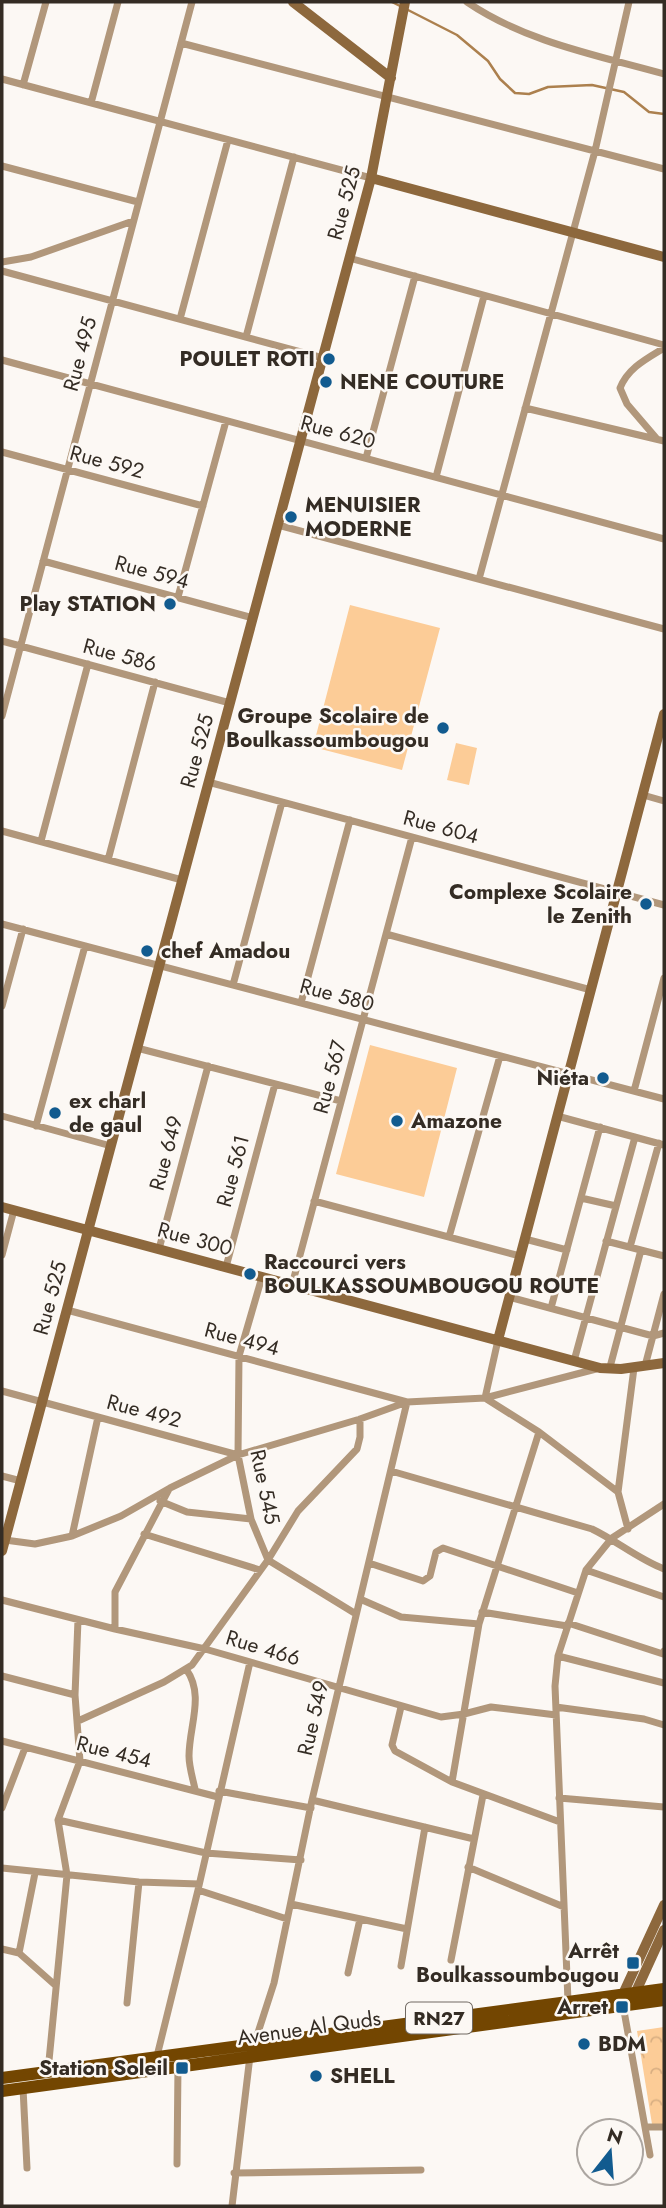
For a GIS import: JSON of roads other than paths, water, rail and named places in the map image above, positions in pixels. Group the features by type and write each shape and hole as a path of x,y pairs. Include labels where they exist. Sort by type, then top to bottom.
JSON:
{"main road":[{"name":"Avenue Al Quds","path":"2,2091 627,2001 664,1989"},
{"name":"Avenue Al Quds","path":"2,2078 568,2001 664,2000"}],"street":[{"path":"23,85 46,2"},
{"path":"91,103 118,2"},
{"name":"Rue 495","path":"2,716 191,2"},
{"path":"293,2 391,78"},
{"name":"Rue 525","path":"3,1545 371,178 405,2"},
{"path":"467,2 492,19 545,41 664,74"},
{"path":"479,579 595,151 629,2"},
{"path":"181,43 664,169"},
{"path":"2,79 664,257"},
{"path":"180,319 228,140"},
{"path":"246,337 295,158"},
{"path":"2,166 138,202"},
{"path":"2,262 31,257 133,221"},
{"path":"349,258 664,347"},
{"path":"2,271 323,358"},
{"path":"366,458 415,276"},
{"path":"436,477 484,296"},
{"path":"661,440 627,404 620,388 625,377 664,347"},
{"name":"Rue 620","path":"2,360 664,538"},
{"path":"525,408 661,440"},
{"path":"178,597 226,421"},
{"name":"Rue 592","path":"2,452 203,506"},
{"path":"278,525 664,629"},
{"name":"Rue 594","path":"43,561 253,618"},
{"name":"Rue 586","path":"2,641 230,702"},
{"path":"41,842 88,664"},
{"path":"108,860 155,682"},
{"path":"485,1398 509,1297 662,731 664,715"},
{"name":"Rue 604","path":"208,782 664,905"},
{"path":"643,795 664,801"},
{"path":"233,985 282,802"},
{"path":"301,1003 350,820"},
{"path":"2,831 182,880"},
{"name":"Rue 567","path":"292,1285 412,837"},
{"name":"Rue 580","path":"2,924 664,1099"},
{"path":"2,1006 23,929"},
{"path":"386,934 591,989"},
{"path":"36,1126 85,946"},
{"path":"634,1091 660,1008 664,978"},
{"path":"137,1048 341,1101"},
{"path":"449,1237 500,1056"},
{"name":"Rue 649","path":"159,1249 208,1066"},
{"name":"Rue 561","path":"226,1267 275,1084"},
{"path":"2,1116 111,1146"},
{"path":"557,1116 662,1144 630,1247"},
{"path":"551,1308 600,1127"},
{"path":"574,1361 635,1137"},
{"path":"581,1198 616,1206"},
{"path":"314,1201 520,1256"},
{"name":"Rue 300","path":"2,1207 574,1361 605,1368 664,1363"},
{"path":"2,1255 14,1210"},
{"path":"525,1239 567,1250"},
{"path":"607,1241 664,1256"},
{"path":"3,1545 34,1544 72,1536 121,1516 170,1488 238,1455 360,1419 407,1402 485,1398 605,1368 620,1327 641,1250"},
{"name":"Rue 545","path":"262,1277 239,1356 238,1455 251,1520 268,1560"},
{"path":"628,1529 618,1492 639,1367 653,1336 664,1294"},
{"path":"509,1297 653,1336 664,1333"},
{"name":"Rue 494","path":"67,1310 407,1402"},
{"name":"Rue 492","path":"2,1391 238,1455"},
{"path":"485,1398 539,1432 618,1492"},
{"name":"Rue 549","path":"249,2056 256,2043 274,1983 311,1804 407,1402"},
{"path":"72,1536 98,1417"},
{"path":"78,1721 164,1682 186,1669 205,1649 268,1560 298,1511 357,1449 360,1419"},
{"path":"452,1782 479,1624 539,1432"},
{"path":"391,1471 592,1528 638,1557 664,1569"},
{"path":"2,1476 21,1481"},
{"path":"114,1629 115,1592 170,1488"},
{"path":"153,1499 187,1511 251,1520"},
{"path":"568,2001 555,1686 558,1656 586,1570 611,1538 664,1504"},
{"path":"144,1534 260,1570"},
{"path":"369,1563 423,1581 430,1576 439,1549 578,1593"},
{"path":"268,1560 356,1614"},
{"path":"586,1570 664,1597"},
{"path":"360,1599 401,1617 479,1624"},
{"name":"Rue 466","path":"2,1600 205,1649 441,1717 491,1707 644,1719 664,1725"},
{"path":"482,1612 567,1625 663,1654 664,1651"},
{"path":"48,2071 67,1875 58,1821 80,1761 75,1695 78,1620"},
{"path":"558,1656 664,1683"},
{"path":"157,2056 250,1662"},
{"path":"186,1669 193,1678 196,1696 189,1759 195,1789"},
{"path":"2,1675 75,1695"},
{"path":"401,1707 392,1749 452,1782 560,1822"},
{"name":"Rue 454","path":"2,1741 219,1794 311,1804 474,1839"},
{"path":"2,1808 5,1790 25,1748"},
{"path":"451,1960 483,1795"},
{"path":"559,1798 664,1807"},
{"path":"58,1821 206,1853 301,1860"},
{"path":"401,1966 425,1827"},
{"path":"468,1867 564,1907"},
{"path":"2,1868 199,1887 287,1919"},
{"path":"19,1953 35,1873"},
{"path":"127,2003 139,1882"},
{"path":"291,1904 407,1929"},
{"path":"650,2155 627,2001 664,1905"},
{"path":"348,1973 359,1919"},
{"path":"627,2001 664,1930"},
{"path":"2,1949 19,1953 55,1985"},
{"path":"232,2206 249,2056"},
{"path":"177,2164 178,2066"},
{"path":"23,2088 27,2168"},
{"path":"646,2127 664,2127"},
{"path":"234,2173 421,2170"}],"waterway":[{"path":"392,2 402,7"},
{"path":"408,10 457,35 488,61 500,79 515,93 529,94 548,87 592,85 624,92 649,112 664,114"}],"place":[{"name":"POULET ROTI","path":"329,359"},
{"name":"NENE COUTURE","path":"326,382"},
{"name":"MENUISIER MODERNE","path":"291,517"},
{"name":"Play STATION","path":"170,604"},
{"name":"Groupe Scolaire de Boulkassoumbougou","path":"443,728"},
{"name":"Complexe Scolaire le Zenith","path":"646,904"},
{"name":"chef Amadou","path":"147,951"},
{"name":"Niéta","path":"603,1078"},
{"name":"ex charl de gaul","path":"55,1113"},
{"name":"Amazone","path":"397,1121"},
{"name":"Raccourci vers BOULKASSOUMBOUGOU ROUTE","path":"250,1274"},
{"name":"Arrêt Boulkassoumbougou","path":"633,1963"},
{"name":"Arret","path":"622,2007"},
{"name":"BDM","path":"584,2044"},
{"name":"Station Soleil","path":"182,2068"},
{"name":"SHELL","path":"316,2076"}]}
